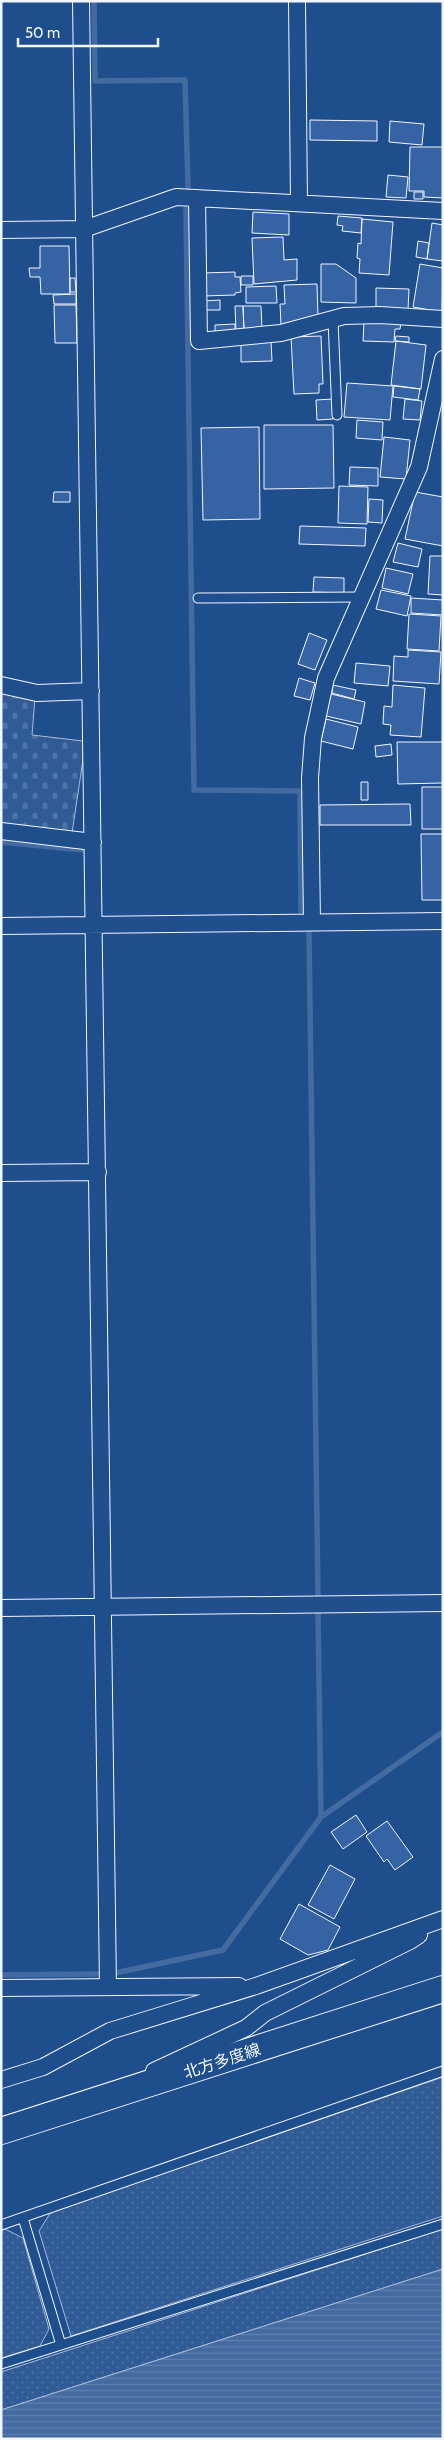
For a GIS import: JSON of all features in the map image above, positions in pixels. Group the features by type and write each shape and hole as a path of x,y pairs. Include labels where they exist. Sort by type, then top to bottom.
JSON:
{"main road":[{"name":"北方多度線","path":"1,2131 443,1989"}],"street":[{"path":"81,1 108,1987"},
{"path":"297,1 299,203"},
{"path":"1,230 84,229 176,197 443,211"},
{"path":"196,198 199,341 282,333 344,316 380,315 443,319"},
{"path":"312,922 310,778 313,738 326,678 360,597 419,467 443,360"},
{"path":"1,685 37,692 90,691"},
{"path":"1,831 93,842"},
{"path":"1,926 443,921"},
{"path":"1,1173 98,1172"},
{"path":"1,1608 443,1603"},
{"path":"1,2080 43,2067 110,2031 256,1986 441,1920"},
{"path":"99,2100 138,2078 246,2028 265,2013 410,1941 441,1920"},
{"path":"1,1988 256,1986"}],"lane":[{"path":"333,320 337,415"},
{"path":"198,598 360,597"},
{"path":"1,2225 443,2071"},
{"path":"24,2218 61,2345"},
{"path":"1,2364 443,2224"}],"green space":[{"path":"1,690 35,698 32,735 83,741 83,760 72,833 1,826"},
{"path":"443,2077 443,2216 71,2336 39,2231 51,2212"},
{"path":"5,2229 23,2238 49,2329 40,2346 1,2358 1,2231"},
{"path":"443,2229 443,2269 1,2410 1,2372"}],"shaded area":[{"path":"443,2269 443,2439 1,2439 1,2410"}],"building":[{"path":"310,120 377,121 377,141 310,140"},
{"path":"390,121 424,124 422,145 389,142"},
{"path":"410,147 443,147 443,198 424,197 424,191 409,191"},
{"path":"388,175 408,177 406,198 386,197"},
{"path":"414,192 423,192 423,199 414,199"},
{"path":"253,212 289,214 289,235 252,233"},
{"path":"338,216 362,218 361,233 342,231 343,226 337,225"},
{"path":"362,219 393,222 389,275 359,273 360,259 357,258 358,243 361,244"},
{"path":"432,223 443,225 443,261 427,259"},
{"path":"283,237 284,260 297,259 297,280 254,284 252,238"},
{"path":"418,241 429,243 427,259 416,257"},
{"path":"40,246 69,246 70,294 41,294 40,277 30,277 29,268 40,268"},
{"path":"321,264 336,264 356,278 356,303 321,302"},
{"path":"420,264 443,268 442,312 413,307"},
{"path":"235,272 235,277 240,277 241,292 235,293 235,295 203,296 202,273"},
{"path":"241,276 253,276 253,285 241,285"},
{"path":"70,278 75,278 76,292 70,292"},
{"path":"317,284 318,317 281,325 280,304 285,304 284,285"},
{"path":"276,286 277,303 246,303 246,287"},
{"path":"376,288 409,289 408,310 376,309"},
{"path":"76,294 76,304 54,304 53,295"},
{"path":"220,300 220,310 203,310 203,301"},
{"path":"54,305 76,305 77,343 55,343"},
{"path":"235,306 243,306 244,331 236,332"},
{"path":"243,306 261,306 262,329 244,330"},
{"path":"364,321 401,323 400,329 395,329 394,342 363,341"},
{"path":"235,324 235,334 215,334 215,325"},
{"path":"321,336 323,384 319,384 319,393 294,394 291,337"},
{"path":"396,336 409,337 409,342 395,341"},
{"path":"271,341 272,361 241,362 241,342"},
{"path":"396,341 426,345 421,389 391,385"},
{"path":"347,383 393,386 390,420 344,417"},
{"path":"394,386 420,389 418,400 393,397"},
{"path":"333,399 333,419 317,420 316,400"},
{"path":"405,399 422,401 420,420 403,419"},
{"path":"357,420 383,422 382,440 356,438"},
{"path":"264,425 333,425 334,488 264,489"},
{"path":"259,427 260,519 203,520 201,428"},
{"path":"384,437 410,440 406,479 380,477"},
{"path":"350,467 378,468 378,486 349,485"},
{"path":"339,486 368,487 367,524 338,523"},
{"path":"54,492 70,492 70,502 53,502"},
{"path":"415,492 443,497 443,546 405,539"},
{"path":"369,499 383,500 382,523 368,522"},
{"path":"300,526 366,528 365,546 299,544"},
{"path":"398,543 422,549 418,567 393,562"},
{"path":"430,556 443,556 443,595 428,594"},
{"path":"386,568 413,574 408,594 382,588"},
{"path":"314,577 344,578 344,593 313,592"},
{"path":"381,590 411,596 407,616 376,609"},
{"path":"411,598 443,600 443,615 411,613"},
{"path":"409,614 441,616 439,651 407,649"},
{"path":"309,633 327,640 315,670 298,664"},
{"path":"408,650 441,652 439,684 393,681 394,656 408,657"},
{"path":"356,663 390,666 388,686 354,683"},
{"path":"299,678 315,683 310,700 294,696"},
{"path":"333,685 356,690 354,699 332,693"},
{"path":"393,685 425,688 421,737 390,735 391,725 383,724 384,706 392,707"},
{"path":"331,694 365,702 361,724 326,716"},
{"path":"326,719 358,727 353,749 321,741"},
{"path":"397,742 443,742 443,783 398,784"},
{"path":"391,744 392,755 376,757 375,746"},
{"path":"361,782 368,782 368,800 361,800"},
{"path":"422,787 443,787 443,829 422,829"},
{"path":"410,804 411,825 320,825 320,805"},
{"path":"421,834 443,834 443,900 422,900"},
{"path":"356,1815 367,1832 343,1849 331,1832"},
{"path":"387,1821 413,1857 395,1870 387,1859 384,1862 366,1836"},
{"path":"330,1865 355,1879 334,1919 308,1905"},
{"path":"299,1904 340,1927 328,1950 308,1955 280,1939"}],"waterway":[{"path":"94,1 95,81 185,80 188,187"},
{"path":"186,209 194,790 300,791 301,911"},
{"path":"1,842 82,850"},
{"path":"309,932 318,1598"},
{"path":"318,1612 321,1817"},
{"path":"115,1973 223,1950 321,1817 443,1732"},
{"path":"1,1975 99,1974"}]}
